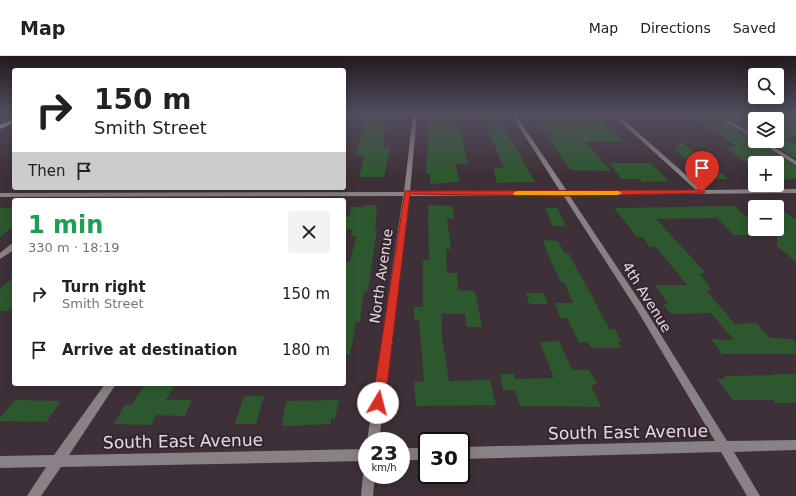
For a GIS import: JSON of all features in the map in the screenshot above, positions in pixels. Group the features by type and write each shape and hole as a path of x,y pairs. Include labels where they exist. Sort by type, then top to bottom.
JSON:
{"street":[{"name":"North Avenue","path":"374,432 414,135"},
{"name":"4th Avenue","path":"526,135 640,308 754,496"},
{"path":"637,135 702,192"},
{"path":"771,148 796,163"},
{"path":"76,198 86,190"},
{"path":"241,198 247,190"},
{"path":"0,195 407,192 565,194 796,191"},
{"path":"0,257 12,248"},
{"path":"33,496 110,386"},
{"name":"South East Avenue","path":"470,453 796,445"},
{"name":"South East Avenue","path":"0,462 358,455"},
{"path":"367,496 368,484"}],"building":[{"path":"361,135 385,135 382,147 390,147 384,177 359,177 365,155 356,155"},
{"path":"429,135 461,135 468,164 455,164 460,182 430,184 430,174 426,174"},
{"path":"490,135 508,135 535,182 497,183 493,168 504,168"},
{"path":"546,135 617,135 624,141 585,142 611,171 571,170"},
{"path":"719,135 746,135 748,136 748,148 767,148 780,156 748,156 748,163 724,147 736,146"},
{"path":"784,135 796,135 796,137 784,137"},
{"path":"784,138 796,145 796,159 779,148 784,148"},
{"path":"681,142 728,179 711,179 675,150"},
{"path":"784,159 796,166 796,179 784,180"},
{"path":"609,163 650,163 669,181 642,182 640,179 622,179"},
{"path":"363,205 377,205 375,229 377,229 368,291 364,291 360,322 356,322 350,355 346,354 346,262 350,262 356,236 351,236 352,229 346,229 346,217 349,217 351,207 363,207"},
{"path":"428,205 452,206 454,219 447,218 451,249 446,249 447,273 457,273 458,290 475,291 482,327 467,327 465,314 442,314 442,338 449,381 490,380 496,405 416,406 414,382 424,381 419,320 414,320 414,307 423,307 423,260 429,260"},
{"path":"734,206 748,218 748,235 734,235 717,218 656,219 706,273 699,273 712,290 706,290 735,324 756,323 770,338 793,339 796,343 796,354 722,354 711,339 734,340 711,313 671,314 663,304 668,304 655,285 687,285 656,247 650,247 642,237 637,237 614,208"},
{"path":"0,208 12,208 12,228 0,237"},
{"path":"545,208 557,208 566,226 553,226"},
{"path":"784,211 796,220 796,262 777,246 777,236 784,236"},
{"path":"543,240 558,241 565,254 569,254 610,330 615,329 621,341 617,341 621,348 591,348 588,342 579,343 567,318 560,318 555,303 573,303 564,282 561,282 548,255"},
{"path":"12,278 12,307 8,311 0,311 0,289"},
{"path":"526,293 544,293 548,304 529,304"},
{"path":"559,341 572,370 589,370 597,384 591,385 601,407 520,406 515,390 503,390 500,374 514,374 515,379 554,378 540,342"},
{"path":"796,374 796,403 775,403 773,400 733,400 717,379 726,379 724,376"},
{"path":"144,386 174,386 166,400 192,400 185,416 156,415 151,425 114,424 125,405 132,405"},
{"path":"244,396 264,396 256,424 235,424"},
{"path":"15,400 61,401 46,422 0,421 0,418"},
{"path":"339,400 335,419 331,418 331,424 282,426 286,401"}],"slow traffic":[{"path":"517,193 618,193"}],"route":[{"path":"378,403 407,192 565,194 702,192"}]}
